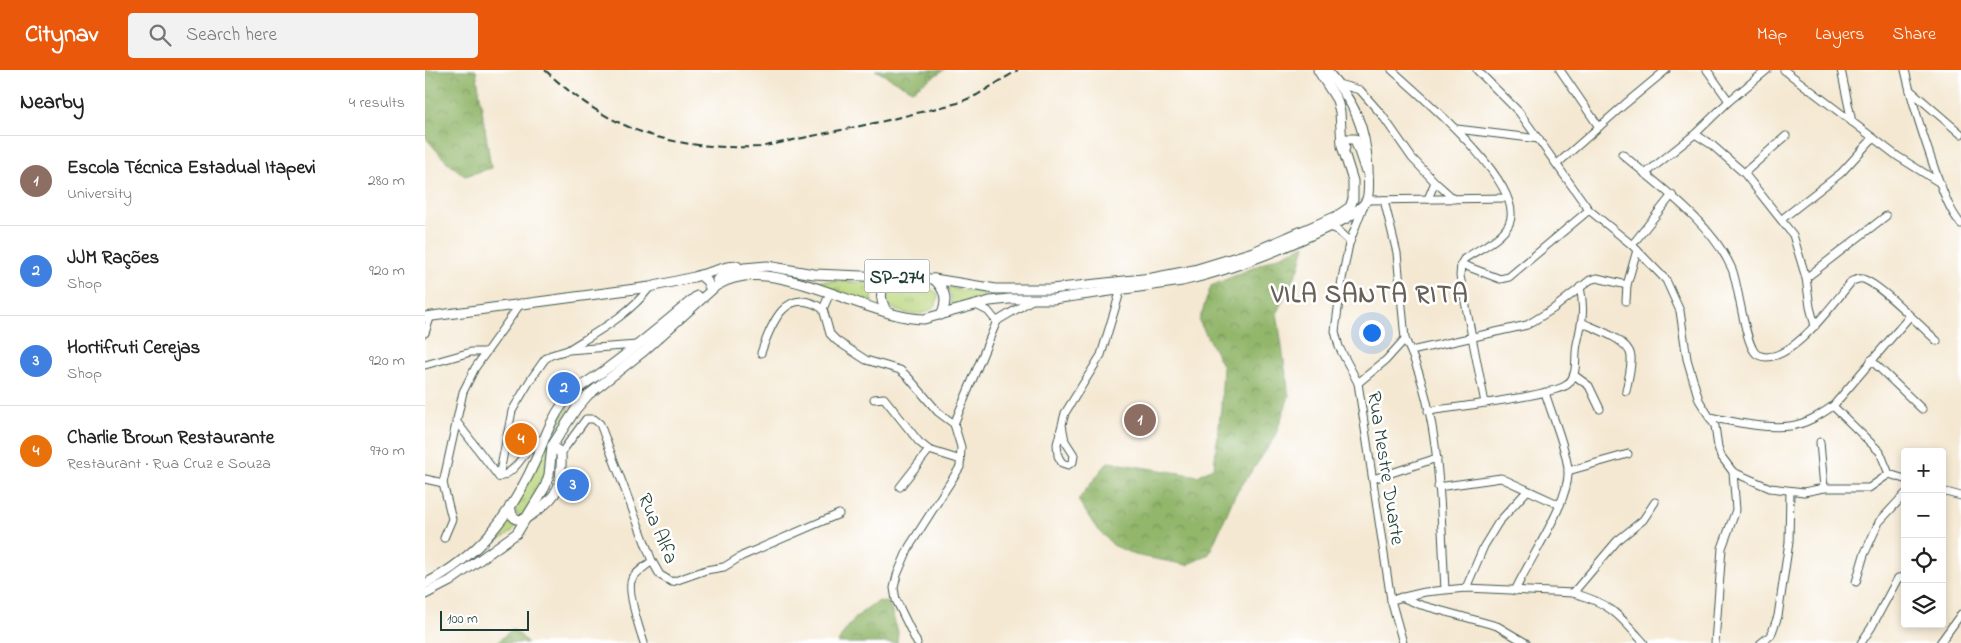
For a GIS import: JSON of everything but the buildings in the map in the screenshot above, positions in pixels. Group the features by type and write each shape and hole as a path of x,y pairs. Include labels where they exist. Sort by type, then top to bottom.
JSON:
{"main road":[{"name":"SP-274","path":"425,584 457,564 480,546 501,522 532,467 549,425 566,400 720,277 744,268 767,266 814,274 934,279 996,289 1051,289 1152,278 1194,270 1253,252 1346,211 1353,199 1353,181 1342,146 1340,112 1337,100 1318,70"},
{"path":"1326,70 1351,103 1366,142 1368,176 1365,202"},
{"path":"1348,167 1349,162 1344,144 1347,139 1351,138 1355,139 1357,143 1368,176"},
{"name":"SP-274","path":"425,594 450,581 517,533 545,487 553,446 576,409 588,395 644,352 725,280 764,276 784,279 887,312 914,319 924,319 976,305 1009,299 1053,299 1182,281 1227,270 1257,259 1329,227 1347,218 1365,202"},
{"path":"428,318 521,303 651,286 727,267 740,266 744,268"},
{"path":"701,275 709,286"},
{"path":"887,312 881,299 881,289 892,276"},
{"path":"934,279 945,292 946,301 941,315"},
{"path":"566,400 573,404 576,409"},
{"path":"510,506 512,515 516,519 527,518 555,495 559,481 561,454 553,446"},
{"path":"551,462 559,481"}],"street":[{"path":"1392,70 1457,129 1485,162 1507,198 1511,215 1509,224 1502,233 1464,259 1461,264 1460,276 1485,403"},
{"path":"1477,70 1519,112 1589,210 1635,247 1667,280 1680,311 1687,359 1694,386 1699,400 1715,426 1721,456 1733,472 1770,488 1804,492 1824,488 1869,488 1889,474"},
{"path":"1559,70 1599,127"},
{"path":"1557,164 1666,70"},
{"path":"1707,70 1729,102"},
{"path":"1645,174 1695,134 1767,70"},
{"path":"1784,70 1873,138 1940,183"},
{"path":"1841,70 1852,122"},
{"path":"1905,70 1917,120 1948,204 1961,224"},
{"path":"1338,84 1360,90 1382,115 1412,158 1454,199"},
{"path":"1909,89 1961,134"},
{"path":"1457,129 1539,139"},
{"path":"1695,134 1712,145 1744,173 1793,235 1806,278 1815,326"},
{"path":"1744,173 1786,136"},
{"path":"1782,219 1841,174 1873,138"},
{"path":"1622,154 1672,195 1696,218 1722,252 1731,267 1737,283 1747,337 1755,354 1764,357 1774,356 1786,350 1815,326 1852,281 1862,278 1910,316 1937,341"},
{"path":"1428,199 1435,182"},
{"path":"1626,301 1627,285 1635,247 1672,195"},
{"path":"1365,202 1507,198"},
{"path":"1384,200 1397,252 1405,339 1411,351 1428,411 1437,458 1445,589"},
{"name":"Rua Mestre Duarte","path":"1365,202 1349,242 1335,331 1339,346 1358,383 1391,600 1403,643"},
{"path":"1461,264 1500,279 1509,277 1589,210"},
{"path":"1806,278 1886,216"},
{"path":"1329,227 1337,230 1349,242"},
{"path":"1411,351 1527,325 1553,309 1590,280 1597,278 1627,285"},
{"path":"568,350 627,312 651,286"},
{"path":"1428,411 1485,403 1545,392 1566,386 1574,375 1577,344 1583,323 1580,287"},
{"path":"1062,425 1065,441 1074,454 1073,462 1068,465 1062,463 1058,456 1057,444 1065,413 1101,355 1121,289"},
{"path":"830,293 823,309 830,334 837,341 866,360 900,370 938,412 954,424 961,447 961,460 955,476 909,547 897,575 894,588 896,600 917,643"},
{"path":"761,353 772,323 785,309 802,300 813,302 823,309"},
{"path":"954,424 997,322 1032,300"},
{"path":"444,538 452,519 443,483 465,384 521,303"},
{"path":"976,305 988,311 997,322"},
{"path":"1709,417 1770,426 1791,426 1808,421 1833,406 1910,316"},
{"path":"425,333 428,318"},
{"path":"1583,323 1611,336 1628,348 1631,356 1626,391"},
{"path":"1358,383 1386,360 1405,339"},
{"path":"499,477 509,419 514,406 545,359 551,355 568,350 637,345"},
{"path":"425,365 471,352 486,352"},
{"path":"1871,360 1922,409"},
{"path":"1574,375 1589,386 1600,409"},
{"path":"1515,591 1560,505 1566,489 1568,471 1565,456 1545,392"},
{"path":"875,399 884,398 910,432 929,450 961,460"},
{"path":"1833,406 1880,452 1889,474"},
{"name":"Rua Alfa","path":"561,454 586,419 593,419 600,424 652,561 659,575 672,582 706,570 724,567 742,556 839,514"},
{"path":"456,421 499,477"},
{"path":"499,477 509,475 535,442 542,439"},
{"path":"1820,442 1824,488"},
{"path":"900,487 929,450"},
{"path":"1568,471 1628,454"},
{"path":"1373,479 1437,458"},
{"path":"1715,643 1722,548 1736,510 1733,472"},
{"path":"1889,474 1901,478"},
{"path":"1439,486 1501,478 1560,505"},
{"path":"425,480 443,483"},
{"path":"1466,588 1484,546 1498,523 1527,491"},
{"path":"1761,643 1771,635 1778,616 1789,542 1790,491"},
{"path":"1946,492 1961,496"},
{"path":"1857,582 1864,555 1879,522 1901,498"},
{"path":"1573,593 1617,541 1643,520 1655,502"},
{"path":"644,643 633,606 630,584 633,576 652,561"},
{"path":"1861,643 1898,578 1901,578"},
{"path":"1391,600 1445,589 1466,588 1573,593 1589,598 1619,615 1644,643"},
{"path":"1401,597 1421,605 1497,626 1527,643"},
{"path":"1940,643 1961,614"}],"green space":[{"path":"425,70 476,70 491,168 465,176 445,160 425,137"},
{"path":"875,70 944,70 912,90"},
{"path":"1305,245 1299,268 1277,312 1289,396 1274,439 1235,495 1209,554 1187,565 1135,555 1113,545 1095,526 1078,500 1108,462 1198,476 1214,467 1221,408 1223,367 1199,321 1211,286"},
{"path":"800,280 876,283 872,298 873,302"},
{"path":"892,285 930,288 938,294 936,303 924,313 915,314 897,311 885,301 885,289"},
{"path":"946,287 992,294 948,308 951,298"},
{"path":"566,404 569,408 568,412 552,438 544,474 524,514 522,516 517,515 515,508 552,424"},
{"path":"507,520 516,526 513,530 486,546"},
{"path":"879,601 889,603 898,632 897,643 838,643 845,630 855,619"},
{"path":"512,629 519,634 528,643 497,643"}],"railway":[{"path":"545,70 594,109 644,133 698,145 728,147 760,147 884,121 958,103 977,95 1018,70"}],"place":[{"name":"JJM Rações","path":"564,388"},
{"name":"Escola Técnica Estadual Itapevi","path":"1140,420"},
{"name":"Charlie Brown Restaurante","path":"521,439"},
{"name":"Hortifruti Cerejas","path":"573,485"}],"district":[{"name":"VILA SANTA RITA","path":"1370,293"}]}
